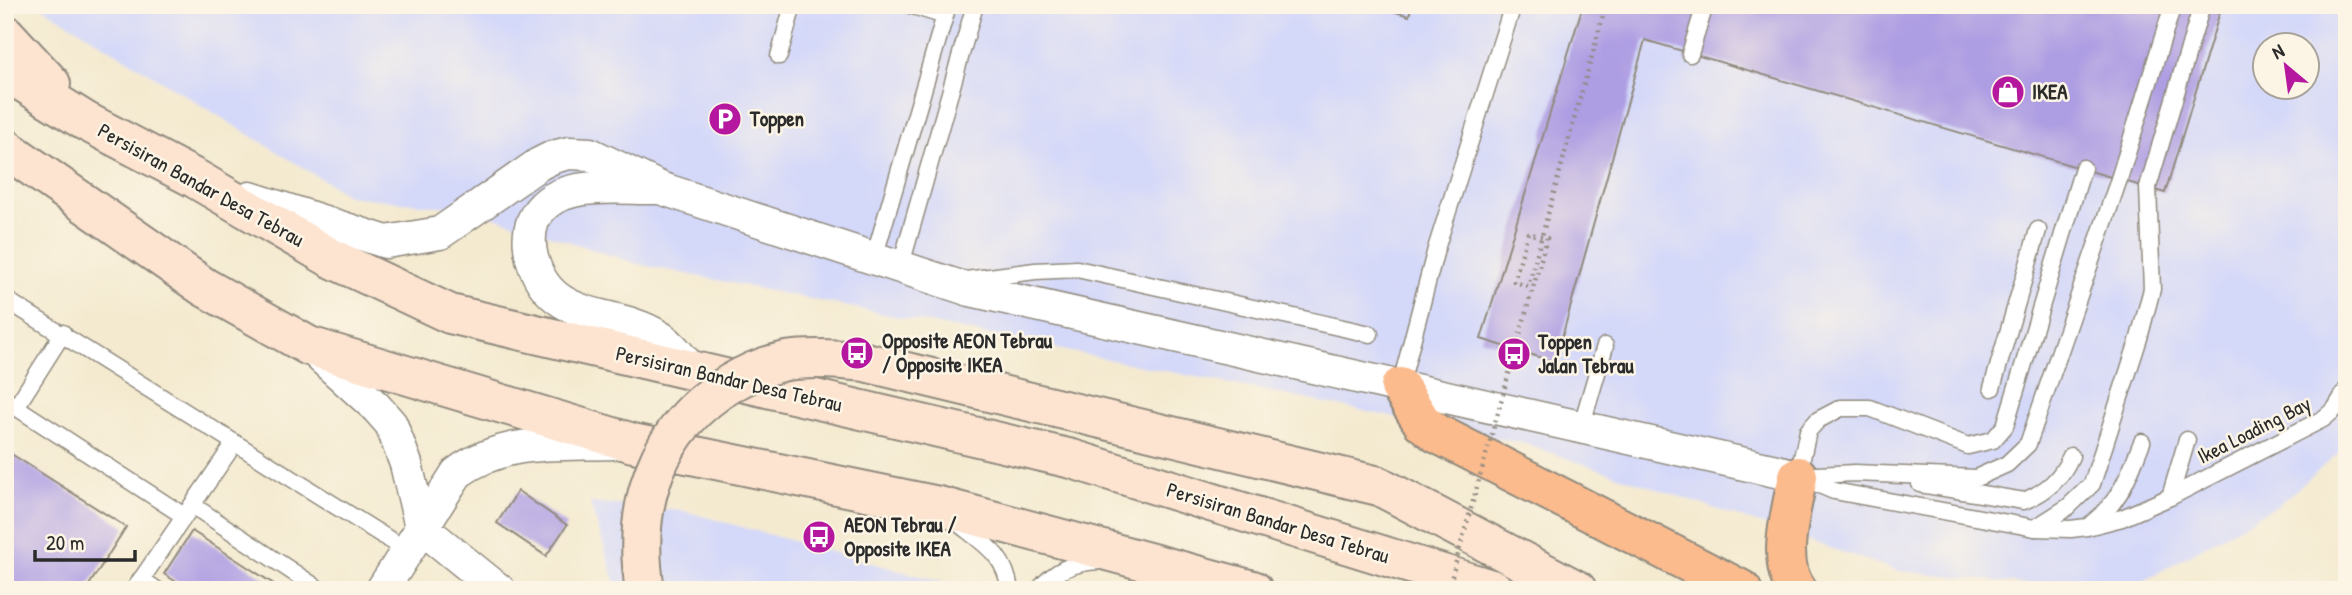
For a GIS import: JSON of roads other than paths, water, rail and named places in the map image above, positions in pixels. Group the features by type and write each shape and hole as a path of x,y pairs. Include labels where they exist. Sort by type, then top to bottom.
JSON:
{"highway":[{"path":"1400,387 1422,422 1436,433 1742,590"},
{"path":"1797,590 1787,575 1785,556 1798,476"}],"main road":[{"path":"5,34 85,121"},
{"name":"Persisiran Bandar Desa Tebrau","path":"5,71 85,121 196,179 331,258 450,314 1072,459 1494,590"},
{"path":"5,148 204,287 309,346 633,443 939,506 1254,590"},
{"path":"5,164 45,174"},
{"path":"645,590 640,555 642,518 657,469 671,437 693,410 714,393 760,369 784,362 835,358 866,362 1379,486 1577,590"}],"street":[{"path":"196,179 386,242 440,233 521,175 553,157 569,153 590,154 660,188 983,293 1798,476"},
{"path":"660,188 585,189 557,196 540,208 531,225 528,243 535,267 545,285 561,302 659,336 692,370"},
{"path":"309,346 391,424 406,464 413,539"},
{"path":"382,590 457,473 474,460 521,446 633,443"},
{"path":"413,539 499,590"}],"lane":[{"path":"779,56 793,5"},
{"path":"887,263 927,75 946,11 910,5"},
{"path":"887,263 953,81 975,5"},
{"path":"1400,387 1436,249 1513,5"},
{"path":"1690,54 1705,5"},
{"path":"2083,168 2008,417 2005,426 1993,440 1968,446 1870,408 1841,408 1818,420 1808,431 1798,476 1856,473 1976,478 2007,464 2028,444 2119,179 2173,5"},
{"path":"2035,528 2068,507 2092,484 2139,338 2152,289 2148,187 2202,5"},
{"path":"927,75 953,81"},
{"path":"1992,388 2038,230"},
{"path":"946,282 1035,271 1077,270 1370,334"},
{"path":"5,299 63,333 234,444 413,539"},
{"path":"63,333 10,403 320,590"},
{"path":"1581,428 1605,346"},
{"name":"Ikea Loading Bay","path":"1798,476 1834,491 2035,528 2087,527 2122,519 2323,419 2335,409 2347,389"},
{"path":"2170,497 2187,440"},
{"path":"2087,527 2108,511 2122,493 2142,442"},
{"path":"157,590 137,584 234,444"},
{"path":"1856,473 2024,501 2038,495 2063,475 2071,456"},
{"path":"939,506 993,550 1003,564 1010,590"},
{"path":"1039,590 1066,567 1083,562 1147,561 1194,590"}],"place":[{"name":"IKEA","path":"2008,92"},
{"name":"Toppen","path":"725,119"},
{"name":"Opposite AEON Tebrau / Opposite IKEA","path":"857,353"},
{"name":"Toppen Jalan Tebrau","path":"1514,354"},
{"name":"AEON Tebrau / Opposite IKEA","path":"819,537"}]}
